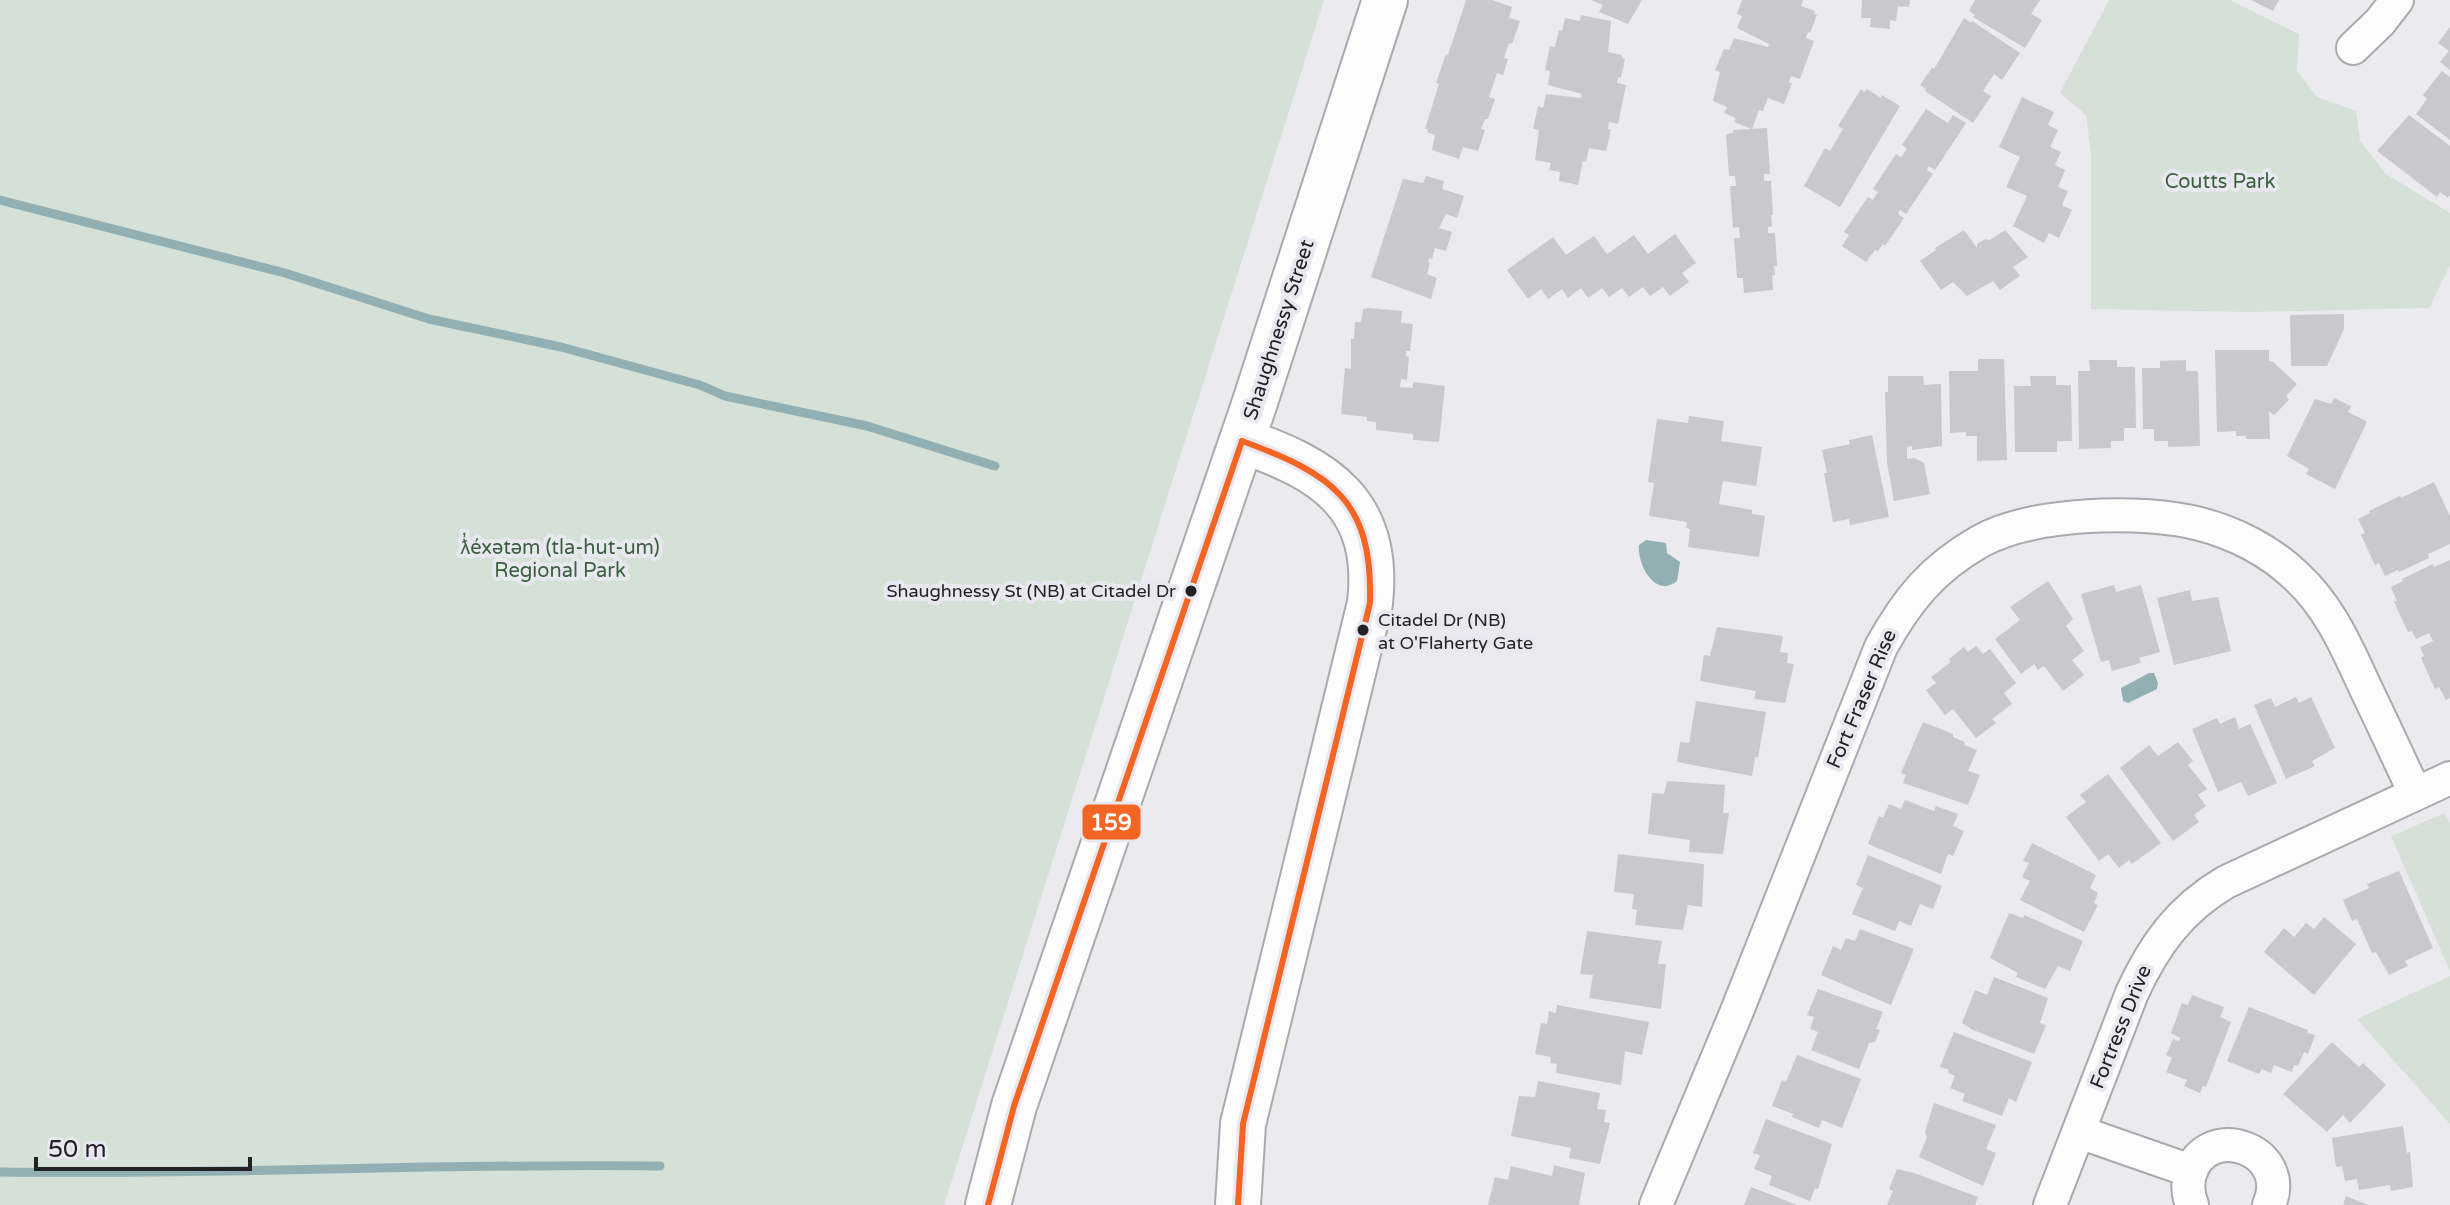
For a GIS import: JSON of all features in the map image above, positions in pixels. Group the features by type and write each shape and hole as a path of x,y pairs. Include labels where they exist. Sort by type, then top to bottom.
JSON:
{"main road":[{"name":"Shaughnessy Street","path":"988,1205 1014,1106 1242,441 1385,0"},
{"path":"1238,1205 1243,1124 1370,603 1373,576 1361,526 1346,501 1326,480 1281,455 1242,441"}],"street":[{"path":"2353,48 2397,0"},
{"name":"Fort Fraser Rise","path":"1656,1205 1737,1011 1881,647 1902,610 1923,583 1982,540 2045,521 2141,516 2200,524 2250,544 2296,575 2328,613 2415,793"},
{"name":"Fortress Drive","path":"2050,1205 2147,959 2179,917 2203,896 2226,882 2450,778"},
{"path":"2079,1132 2191,1171"},
{"path":"2192,1205 2188,1185 2191,1171 2210,1150 2223,1145 2237,1145 2262,1158 2270,1170 2273,1184 2269,1205"}],"green space":[{"name":"ƛ̓éxətəm (tla-hut-um) Regional Park","path":"0,0 1324,0 944,1205 0,1205"},
{"name":"Coutts Park","path":"2109,0 2230,0 2299,34 2297,71 2317,97 2356,111 2360,141 2386,174 2450,213 2450,265 2429,308 2249,312 2091,309 2091,153 2086,115 2060,93"},
{"path":"2445,813 2450,824 2450,971 2391,836"},
{"path":"2450,976 2450,1124 2357,1019"}],"water":[{"path":"1646,540 1666,543 1667,553 1680,562 1677,581 1662,586 1649,577 1639,553 1639,545"},
{"path":"2154,673 2157,689 2128,703 2123,701 2121,688"}],"building":[{"path":"1466,0 1492,0 1512,7 1509,18 1520,21 1504,58 1508,59 1503,75 1497,73 1489,97 1495,99 1481,129 1485,130 1478,151 1463,147 1459,159 1432,150 1435,135 1425,129 1439,84 1436,83"},
{"path":"1591,0 1642,0 1628,24 1599,12 1603,5"},
{"path":"1742,0 1803,0 1801,6 1815,11 1817,15 1806,38 1814,41 1800,79 1791,76 1789,82 1792,83 1784,104 1768,98 1763,111 1759,110 1752,129 1734,122 1736,118 1724,113 1727,107 1713,101 1720,72 1715,70 1724,49 1729,50 1734,38 1768,47 1769,44 1737,28 1742,16 1737,14"},
{"path":"1862,0 1910,0 1909,7 1898,6 1896,21 1890,20 1890,29 1870,27 1871,18 1861,18"},
{"path":"1975,0 2040,0 2031,14 2042,20 2025,48 1973,17 1975,15 1969,11"},
{"path":"2251,0 2279,0 2273,11"},
{"path":"1581,15 1611,21 1608,52 1622,55 1625,59 1617,83 1626,85 1618,124 1609,122 1608,129 1611,130 1606,151 1589,148 1578,185 1559,181 1560,172 1549,170 1551,163 1535,160 1539,130 1533,129 1538,106 1543,108 1546,94 1581,98 1582,94 1548,85 1550,71 1545,70 1550,46 1555,47 1565,18 1580,21"},
{"path":"1964,18 2020,53 2002,80 1994,74 1983,91 1991,96 1973,123 1920,85 1934,69"},
{"path":"2450,27 2450,70 2440,62 2449,51 2438,43"},
{"path":"2442,71 2450,77 2450,140 2416,114 2427,99 2423,95"},
{"path":"1861,89 1865,92 1867,89 1881,98 1882,95 1900,106 1840,207 1804,186 1825,148 1830,151 1843,129 1838,126"},
{"path":"2022,97 2054,112 2048,125 2058,130 2050,147 2061,152 2055,165 2065,170 2058,187 2068,191 2062,205 2072,210 2059,238 2049,233 2044,243 2013,226 2027,196 2006,187 2020,157 1999,147"},
{"path":"1926,109 1948,123 1953,115 1966,123 1935,170 1929,166 1927,170 1933,174 1906,214 1900,210 1898,214 1904,218 1885,246 1883,244 1878,251 1875,250 1866,262 1842,246 1849,235 1844,232 1868,197 1873,200 1878,192 1873,189 1896,154 1901,157 1907,149 1902,145"},
{"path":"2409,115 2450,146 2448,198 2440,192 2437,197 2377,151"},
{"path":"1767,128 1770,174 1764,174 1764,181 1771,181 1773,215 1768,233 1775,233 1777,266 1774,266 1775,275 1772,276 1773,290 1744,293 1743,278 1737,278 1734,238 1740,238 1739,227 1733,228 1730,186 1736,186 1735,176 1729,176 1726,134 1733,133 1733,130"},
{"path":"1426,176 1444,181 1442,189 1464,196 1457,218 1446,214 1439,228 1452,232 1446,251 1435,248 1432,259 1429,258 1427,274 1437,278 1431,299 1371,277 1403,179 1423,183"},
{"path":"1964,230 1977,248 1977,244 2005,230 2028,257 2013,267 2020,276 2000,290 1993,281 1967,296 1953,282 1941,290 1920,261"},
{"path":"1675,234 1696,263 1682,273 1689,282 1670,296 1663,287 1650,296 1643,287 1629,297 1622,288 1609,297 1602,288 1588,298 1581,288 1568,298 1562,289 1548,299 1541,289 1528,299 1507,270 1553,237 1566,255 1594,236 1607,254 1634,235 1648,254"},
{"path":"1363,309 1402,311 1401,323 1413,324 1410,351 1406,351 1409,357 1407,380 1401,379 1400,387 1413,388 1413,382 1445,386 1439,442 1413,440 1413,434 1376,430 1376,422 1367,421 1367,417 1341,414 1345,368 1351,369 1351,339 1354,339 1355,322 1361,322"},
{"path":"2344,314 2344,329 2327,366 2291,366 2290,315"},
{"path":"2215,350 2269,350 2269,361 2297,384 2286,396 2289,400 2274,415 2269,411 2270,439 2246,439 2246,436 2236,436 2236,431 2217,432"},
{"path":"1978,359 2004,359 2007,460 1977,461 1977,436 1966,436 1966,432 1950,433 1949,371 1978,371"},
{"path":"2089,360 2117,360 2117,367 2135,367 2136,428 2124,428 2124,441 2111,441 2111,448 2079,449 2078,371 2090,371"},
{"path":"2186,360 2186,371 2198,371 2200,446 2168,447 2168,441 2154,441 2154,429 2143,429 2142,368 2160,368 2160,361"},
{"path":"1888,376 1923,376 1924,385 1941,384 1942,446 1912,450 1912,446 1907,447 1907,459 1914,458 1924,463 1930,494 1894,501 1887,463 1885,392 1888,392"},
{"path":"2030,376 2056,376 2056,385 2071,385 2072,441 2057,441 2057,452 2015,452 2014,386 2031,386"},
{"path":"2334,398 2351,406 2348,412 2366,421 2335,489 2306,474 2309,469 2287,456 2315,399 2331,404"},
{"path":"1689,416 1724,421 1721,441 1762,447 1756,486 1723,481 1719,504 1752,510 1752,514 1765,516 1759,557 1688,547 1690,529 1686,528 1687,522 1649,516 1654,483 1648,482 1657,419 1688,423"},
{"path":"1872,435 1889,517 1850,525 1849,519 1833,522 1822,450"},
{"path":"2434,482 2450,516 2450,544 2428,554 2429,558 2385,576 2379,563 2375,565 2361,535 2365,533 2358,519"},
{"path":"2450,560 2450,698 2446,700 2439,687 2435,689 2421,658 2424,656 2420,647 2433,641 2429,633 2416,639 2412,631 2408,632 2394,602 2397,601 2391,587 2433,564 2434,567"},
{"path":"2048,581 2073,619 2066,626 2084,651 2072,660 2084,675 2063,691 2044,666 2038,670 2034,664 2021,674 1995,639 2020,620 2010,607"},
{"path":"2114,585 2116,592 2141,585 2160,652 2139,658 2141,663 2112,671 2109,660 2101,662 2081,594"},
{"path":"2190,590 2192,601 2218,597 2231,651 2174,665 2157,598"},
{"path":"1717,627 1783,636 1780,652 1788,653 1787,663 1794,664 1785,703 1754,699 1756,691 1700,681 1704,655 1710,656"},
{"path":"1976,646 1983,654 1990,649 2016,683 2004,693 2012,704 1992,719 1996,723 1976,738 1953,709 1945,715 1926,690 1936,683 1931,677 1951,662 1949,659 1964,647 1968,652"},
{"path":"2296,697 2299,703 2311,697 2335,748 2312,761 2315,766 2286,779 2254,705 2271,698 2275,707"},
{"path":"1696,701 1766,712 1752,776 1677,762 1680,742 1689,743"},
{"path":"2235,717 2239,729 2250,724 2277,783 2248,796 2241,782 2218,792 2192,729 2217,718 2220,724"},
{"path":"1923,722 1953,734 1953,737 1965,742 1964,745 1977,750 1968,771 1980,775 1968,805 1903,783 1906,775 1901,773"},
{"path":"2178,742 2193,761 2188,765 2207,789 2198,795 2206,806 2194,815 2199,822 2173,841 2120,768 2149,745 2158,756"},
{"path":"2108,774 2161,843 2132,864 2129,860 2119,868 2108,854 2099,861 2066,817 2086,802 2080,795"},
{"path":"1667,781 1725,785 1723,813 1729,813 1723,854 1689,852 1690,840 1648,834 1652,793 1664,794"},
{"path":"1905,800 1934,811 1936,806 1958,814 1953,826 1964,831 1953,856 1948,854 1941,874 1868,844 1879,816 1883,818 1889,804 1901,809"},
{"path":"2032,843 2096,875 2090,888 2098,893 2094,903 2098,905 2084,932 2020,900 2030,881 2022,877 2029,863 2023,861"},
{"path":"1618,854 1704,864 1702,907 1688,905 1683,930 1635,925 1637,910 1632,909 1634,894 1614,892"},
{"path":"1868,855 1942,886 1933,909 1920,904 1911,926 1899,921 1895,931 1852,914 1863,888 1856,885"},
{"path":"2399,871 2433,948 2405,961 2408,966 2389,975 2376,952 2372,953 2357,919 2352,921 2343,900 2369,888 2367,884"},
{"path":"2009,913 2023,918 2024,915 2083,941 2070,971 2058,966 2045,989 2016,977 2018,973 1990,958"},
{"path":"2324,917 2356,944 2314,995 2264,952 2284,928 2294,937 2306,923 2314,929"},
{"path":"1860,929 1914,949 1891,1005 1821,975 1833,946 1841,950 1846,938 1855,941"},
{"path":"1587,931 1662,941 1658,964 1666,964 1661,1009 1589,998 1593,975 1580,974"},
{"path":"1994,977 2048,998 2040,1023 2046,1025 2034,1054 1962,1023 1975,990 1987,995"},
{"path":"1818,989 1883,1012 1875,1042 1869,1043 1859,1069 1811,1050 1818,1032 1810,1029 1814,1017 1807,1015"},
{"path":"2192,995 2224,1007 2220,1017 2231,1022 2206,1087 2203,1086 2200,1093 2184,1086 2187,1080 2166,1072 2172,1058 2166,1055 2173,1039 2179,1041 2180,1038 2171,1033 2182,1003 2188,1005"},
{"path":"1557,1005 1649,1022 1642,1055 1625,1051 1621,1085 1556,1073 1557,1064 1550,1063 1551,1057 1535,1054 1541,1023 1547,1024 1549,1011 1556,1013"},
{"path":"2249,1007 2315,1035 2308,1054 2304,1052 2292,1072 2274,1065 2271,1073 2262,1069 2259,1074 2227,1061"},
{"path":"1954,1032 2032,1062 2016,1102 2009,1098 2002,1116 1962,1101 1965,1094 1950,1088 1955,1076 1940,1067"},
{"path":"2332,1042 2359,1067 2363,1063 2386,1085 2350,1123 2343,1115 2327,1132 2283,1094"},
{"path":"1797,1055 1861,1079 1842,1128 1822,1120 1819,1128 1772,1106 1782,1080 1786,1082"},
{"path":"1538,1081 1600,1093 1597,1109 1606,1110 1604,1122 1610,1123 1600,1164 1569,1158 1571,1148 1511,1136 1519,1096 1535,1097"},
{"path":"1934,1103 1996,1125 1986,1149 1996,1153 1983,1186 1919,1157"},
{"path":"1766,1119 1832,1144 1818,1189 1815,1188 1810,1201 1769,1185 1772,1176 1754,1169 1760,1155 1753,1153"},
{"path":"2403,1126 2407,1153 2410,1152 2413,1187 2391,1191 2390,1185 2359,1190 2357,1179 2345,1181 2342,1166 2336,1167 2332,1138"},
{"path":"1554,1165 1585,1173 1579,1205 1488,1205 1495,1177 1508,1180 1511,1166 1552,1176"},
{"path":"1897,1169 1978,1197 1975,1205 1887,1205"},
{"path":"1751,1187 1797,1205 1744,1205"},
{"path":"2346,1196 2368,1205 2343,1205"}],"waterway":[{"path":"0,200 285,273 429,319 561,347 700,385 725,396 867,426 995,466"},
{"path":"0,1172 660,1166"}],"transit line":[{"name":"159","path":"988,1205 1014,1106 1242,441"},
{"name":"159","path":"1238,1205 1243,1124 1370,603 1364,539 1355,515 1341,496 1300,466 1242,441"}],"place":[{"name":"Shaughnessy St (NB) at Citadel Dr","path":"1191,591"},
{"name":"Citadel Dr (NB) at O'Flaherty Gate","path":"1363,630"}]}
